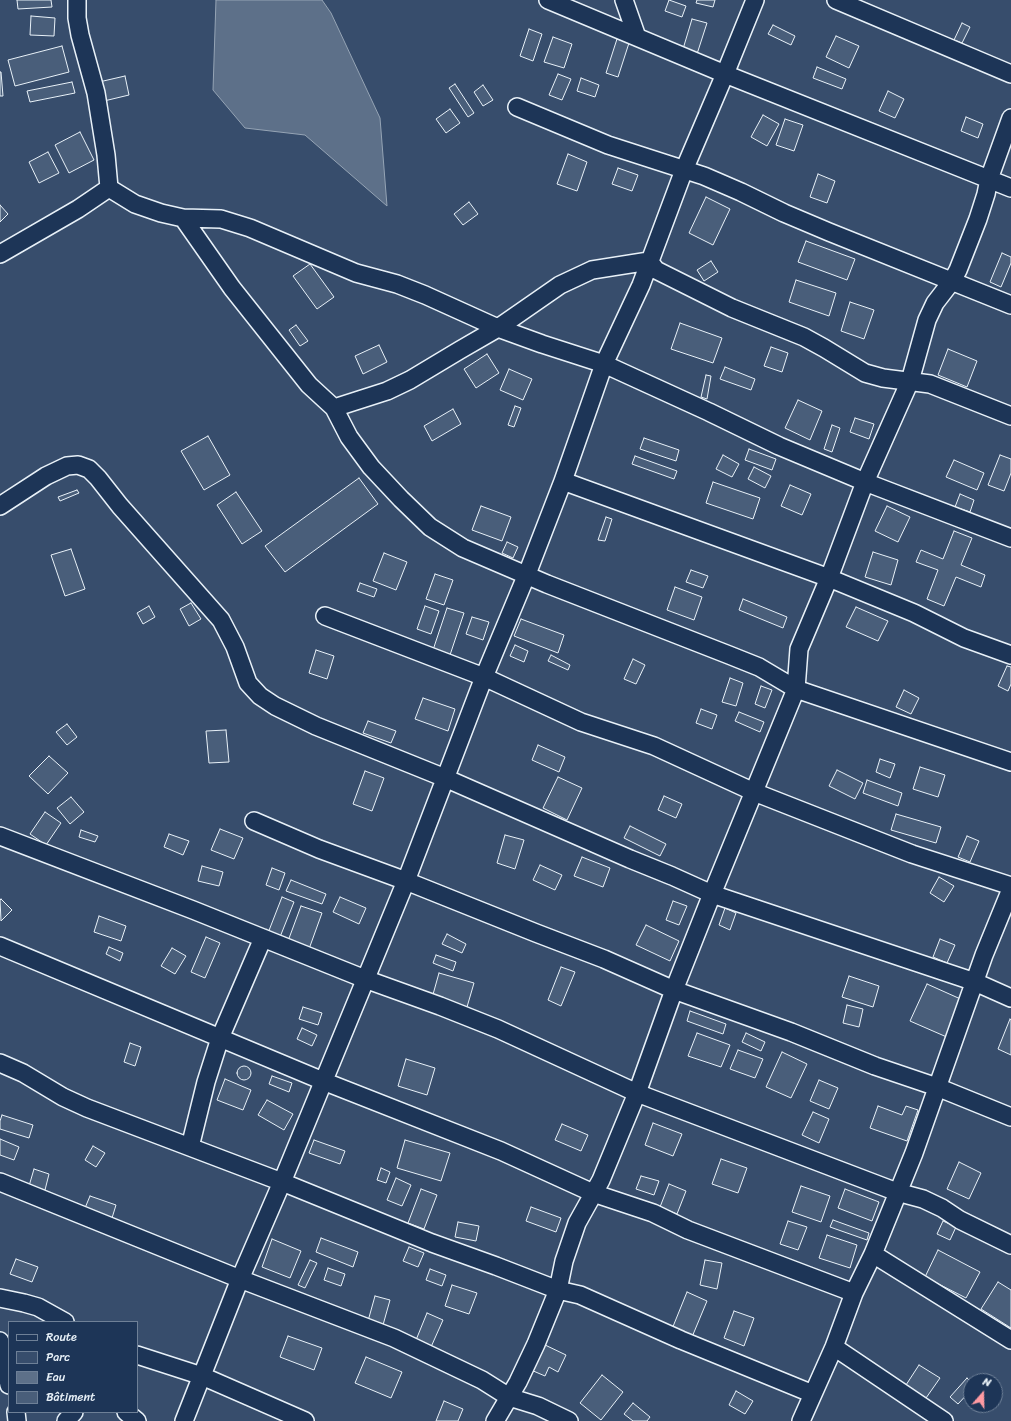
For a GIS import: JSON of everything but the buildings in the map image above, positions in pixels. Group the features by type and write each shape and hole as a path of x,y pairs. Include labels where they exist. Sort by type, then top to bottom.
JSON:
{"street":[{"path":"77,0 77,18 80,35 96,93 106,155 109,188"},
{"path":"548,0 725,74 1011,188"},
{"path":"624,0 637,37"},
{"path":"184,1421 240,1279 282,1182 406,881 484,677 527,574 563,481 604,364 641,285 684,170 755,0"},
{"path":"836,0 1011,74"},
{"path":"517,107 608,145 684,170 741,192 784,213 829,232 1011,305"},
{"path":"495,1421 531,1356 558,1290 564,1260 577,1223 601,1180 637,1093 674,990 796,689 799,649 829,578 865,482 910,381 930,314 935,303 952,281 978,220 989,179 1011,118"},
{"path":"109,188 135,204 161,213 183,218 221,219 250,228 356,273 397,284 425,295 498,328 604,364 709,412 759,438 865,482 1011,538"},
{"path":"0,254 78,209 109,188"},
{"path":"183,218 232,288 308,385 334,408 348,437 371,467 430,527 463,548 569,592 759,667 796,689 1011,762"},
{"path":"334,408 387,391 410,380 498,328 560,285 592,270 649,261"},
{"path":"649,261 656,270 732,308 804,338 824,348 865,373 883,378 930,384 1011,416"},
{"path":"0,506 46,476 67,466 78,465 89,469 221,620 235,648 248,683 260,696 275,706 316,726 445,778 712,894 975,982 1011,998"},
{"path":"563,481 829,578 914,613 964,638 1011,655"},
{"path":"325,616 484,677 581,722 654,746 754,792 912,854 1011,887 975,982 914,1153 873,1254 854,1293 834,1347 802,1421"},
{"path":"254,821 319,849 406,881 604,959 674,990 791,1032 875,1066 937,1087 1011,1117"},
{"path":"0,836 365,979 498,1029 637,1093 897,1192 923,1199 942,1208 960,1220 1011,1245"},
{"path":"190,1147 206,1082 220,1038 263,938"},
{"path":"0,946 323,1081 501,1151 593,1193 653,1213 688,1230 854,1293"},
{"path":"0,1063 23,1073 62,1097 87,1108 282,1182 432,1243 558,1290 580,1295 681,1340 813,1394"},
{"path":"0,1182 240,1279 394,1338 482,1380 509,1397 538,1406 569,1421"},
{"path":"873,1254 1011,1340"},
{"path":"0,1298 38,1307 63,1321"},
{"path":"0,1341 8,1380"},
{"path":"834,1347 944,1421"},
{"path":"138,1355 202,1376 305,1421"},
{"path":"66,1421 73,1413"},
{"path":"127,1413 137,1421"}],"green space":[{"path":"0,0 1011,0 1011,1421 0,1421"}],"water":[{"path":"216,0 322,0 331,13 380,118 387,206 305,135 245,128 213,90"}]}
